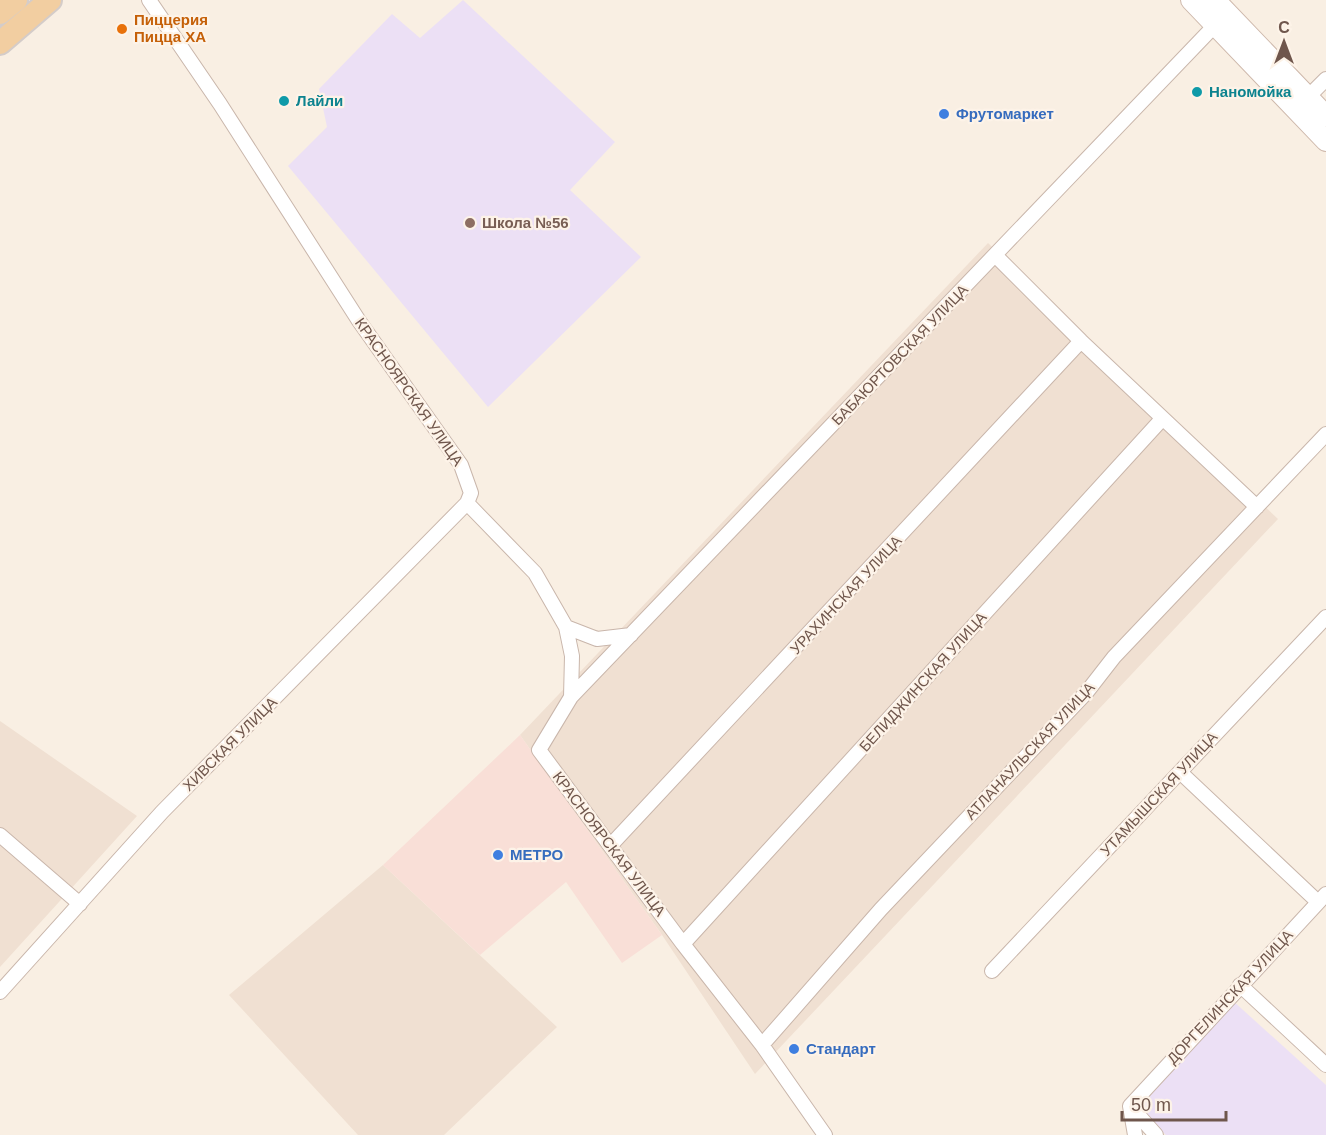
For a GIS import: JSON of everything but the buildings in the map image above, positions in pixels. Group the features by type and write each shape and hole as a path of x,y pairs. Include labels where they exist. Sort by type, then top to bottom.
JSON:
{"main road":[{"path":"0,13 16,0"},
{"path":"0,44 50,0"},
{"path":"1191,0 1220,13 1302,104 1326,141"},
{"path":"1302,104 1326,116"}],"street":[{"name":"КРАСНОЯРСКАЯ УЛИЦА","path":"149,0 220,104 359,321 462,465 471,493 467,503 535,573 566,627 572,656 571,697 539,750 683,944 762,1045 825,1135"},
{"name":"БАБАЮРТОВСКАЯ УЛИЦА","path":"571,697 996,256 1220,13"},
{"path":"1302,104 1326,79"},
{"path":"996,256 1162,419 1257,507"},
{"name":"УРАХИНСКАЯ УЛИЦА","path":"610,846 1081,341"},
{"name":"БЕЛИДЖИНСКАЯ УЛИЦА","path":"683,944 1162,419"},
{"name":"АТЛАНАУЛЬСКАЯ УЛИЦА","path":"762,1045 881,909 1086,693 1114,657 1326,434"},
{"name":"ХИВСКАЯ УЛИЦА","path":"0,992 162,812 467,503"},
{"name":"УТАМЫШСКАЯ УЛИЦА","path":"992,971 1326,616"},
{"path":"566,627 597,639 631,635"},
{"path":"1180,772 1322,898"},
{"path":"0,835 80,904"},
{"name":"ДОРГЕЛИНСКАЯ УЛИЦА","path":"1130,1106 1322,898"},
{"path":"1240,985 1326,1065"},
{"path":"1130,1106 1135,1135"},
{"path":"1130,1106 1156,1135"}],"shaded area":[{"name":"Школа №56","path":"463,0 615,142 570,190 641,257 488,407 288,166 327,127 319,89 392,14 420,38"},
{"path":"988,243 1278,519 755,1074 662,935 520,735"},
{"path":"0,721 137,816 0,967"},
{"path":"520,735 662,935 622,963 566,882 480,955 383,865"},
{"path":"383,865 557,1027 444,1135 358,1135 229,995"},
{"path":"1232,1000 1326,1085 1326,1135 1166,1135 1145,1115 1144,1098"}],"place":[{"name":"Пиццерия Пицца ХА","path":"122,29"},
{"name":"Наномойка","path":"1197,92"},
{"name":"Лайли","path":"284,101"},
{"name":"Фрутомаркет","path":"944,114"},
{"name":"Школа №56","path":"470,223"},
{"name":"МЕТРО","path":"498,855"},
{"name":"Стандарт","path":"794,1049"}]}
